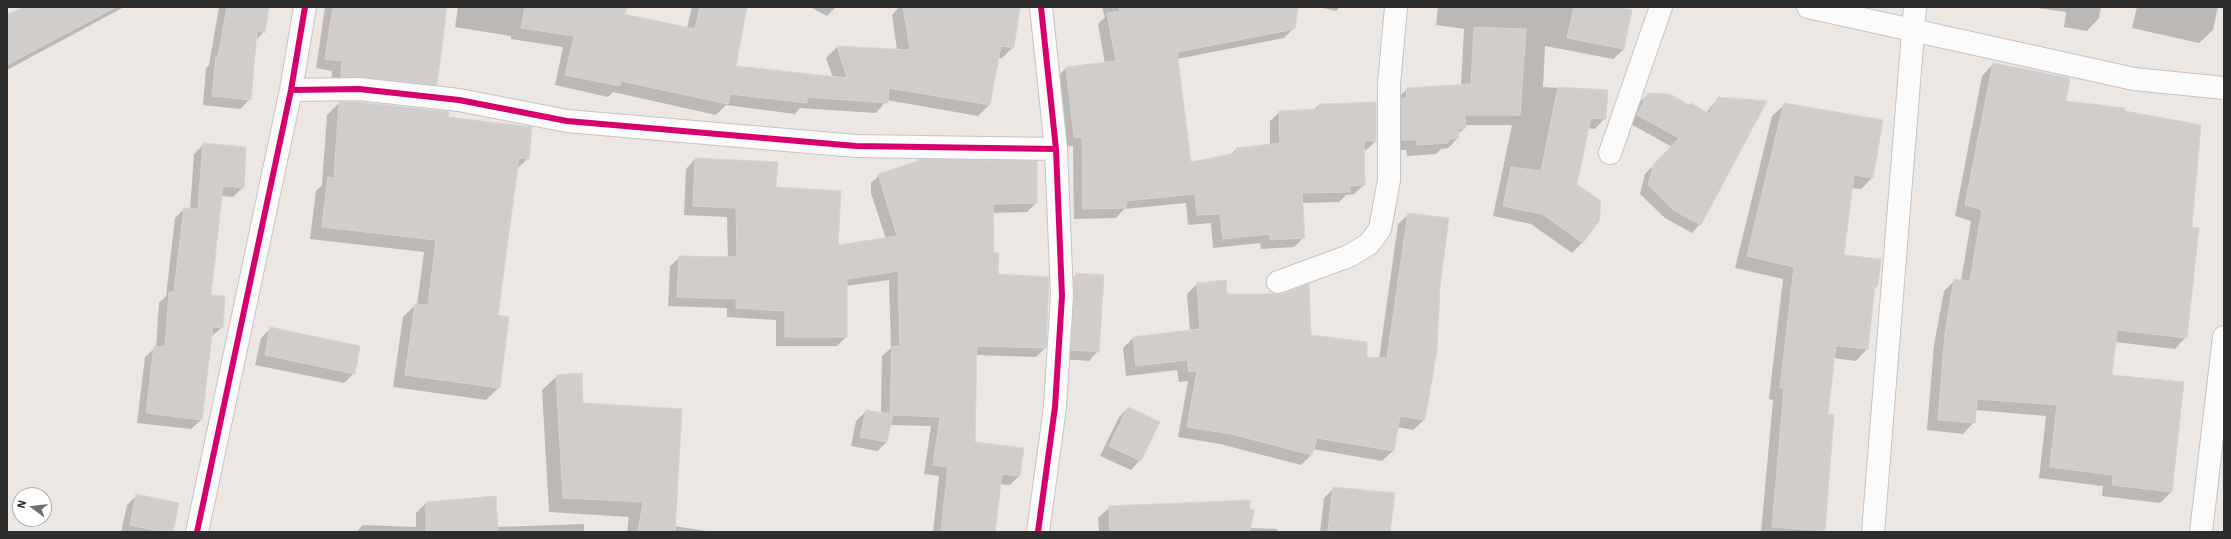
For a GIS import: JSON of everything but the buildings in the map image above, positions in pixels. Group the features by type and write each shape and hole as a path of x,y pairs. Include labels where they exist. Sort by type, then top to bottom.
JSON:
{"street":[{"path":"196,532 291,90 305,7"},
{"path":"1038,532 1055,407 1062,296 1056,149 1041,7"},
{"path":"1278,282 1349,256 1369,244 1380,229 1389,180 1389,84 1396,7"},
{"path":"1610,153 1661,7"},
{"path":"1808,7 2134,78 2224,88"},
{"path":"1873,532 1915,7"},
{"path":"291,90 359,89 459,100 567,121 856,146 1056,149"},
{"path":"2201,532 2224,337"}],"cycle path":[{"path":"197,532 291,90 305,7"},
{"path":"1038,532 1055,407 1062,296 1056,149 1041,7"},
{"path":"291,90 359,89 459,100 567,121 856,146 1056,149"}]}
